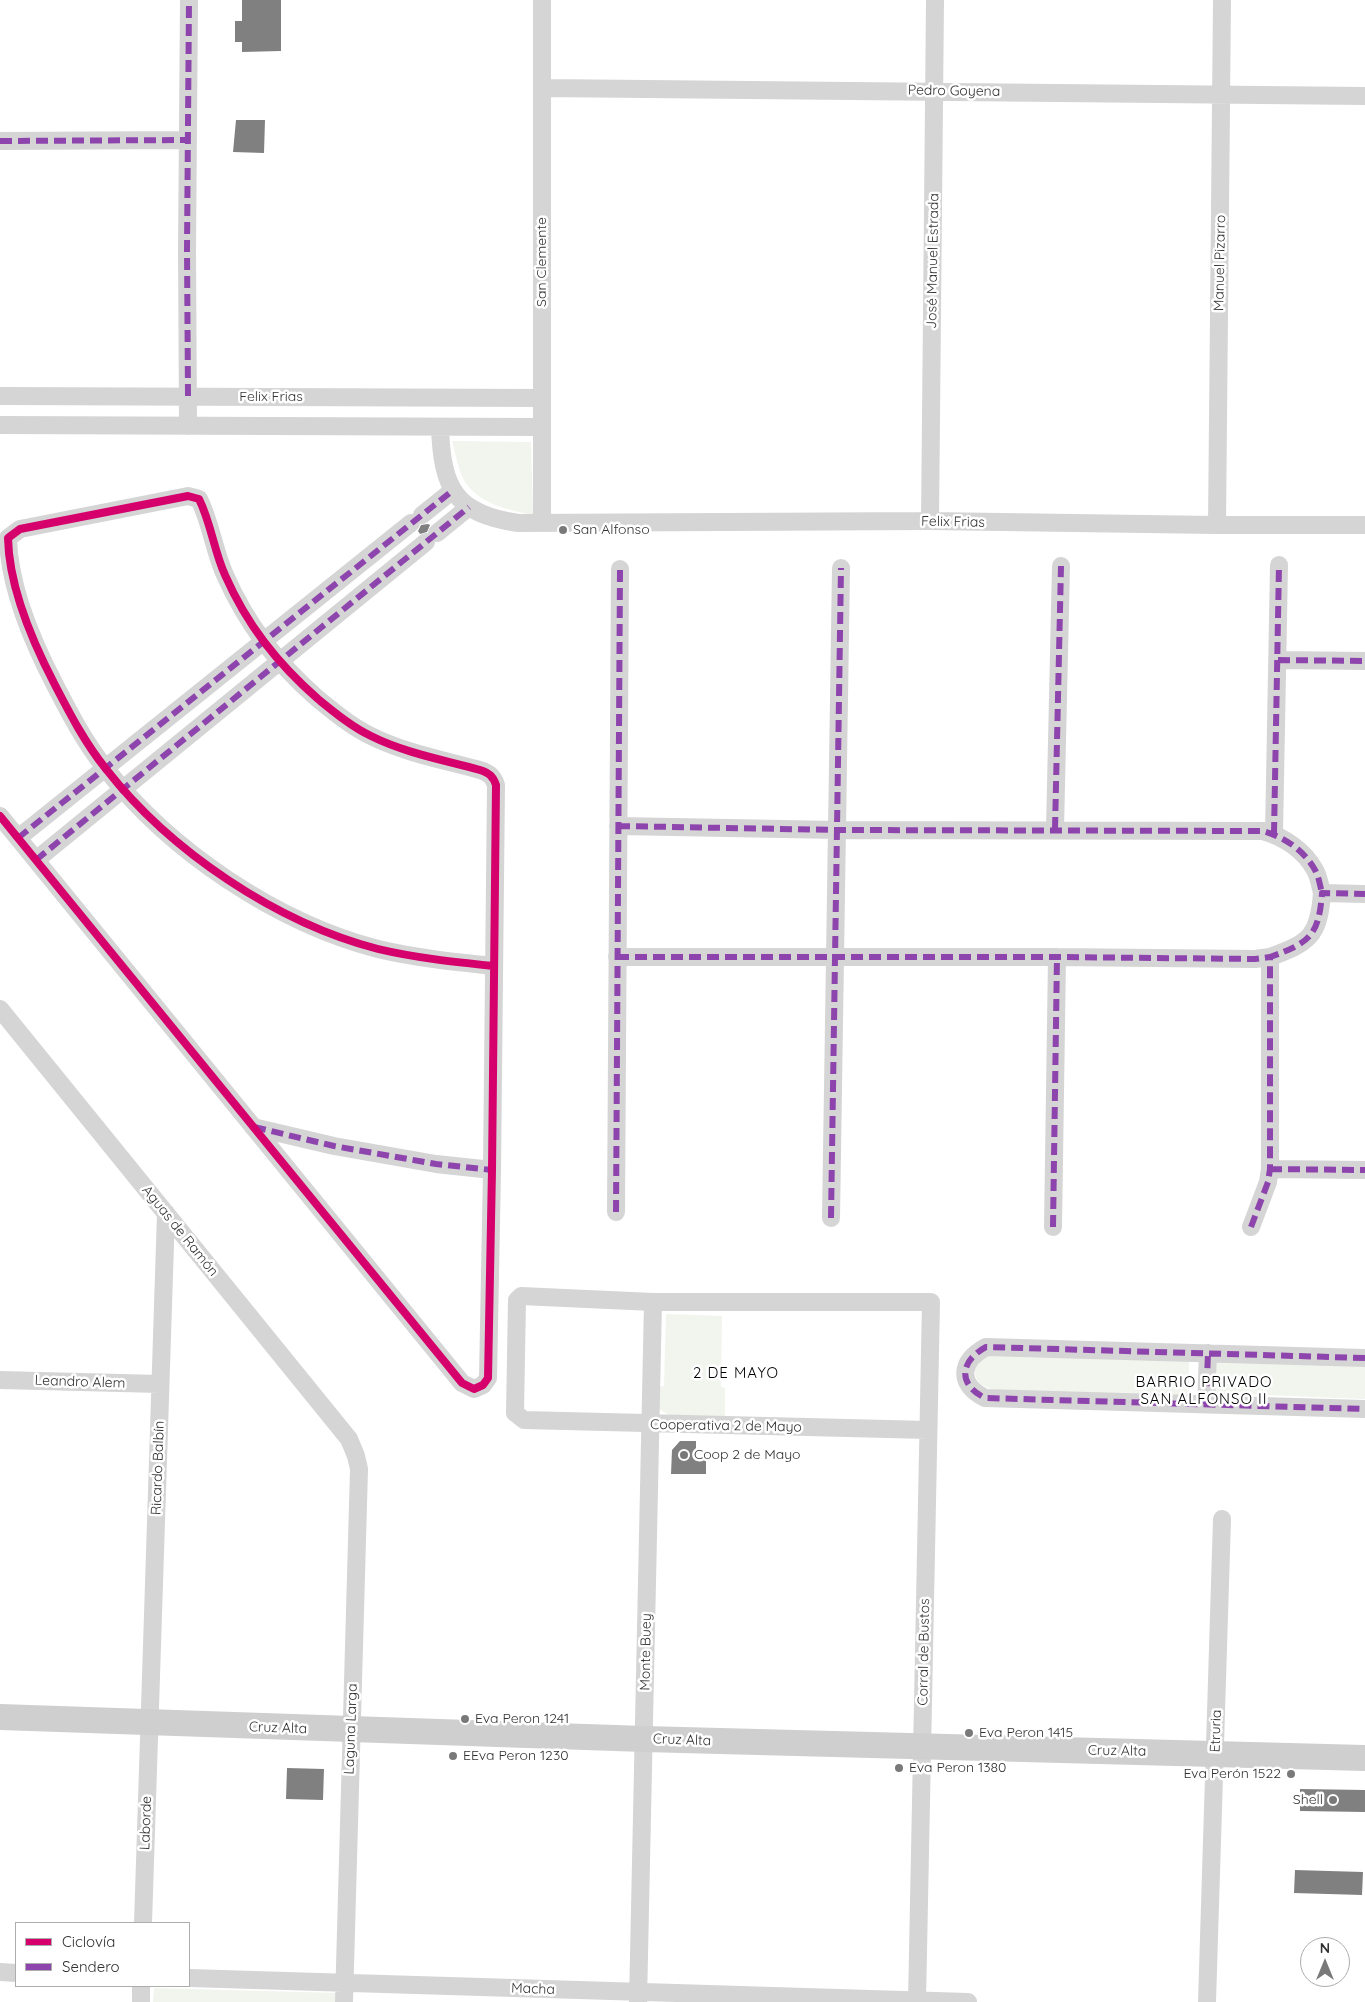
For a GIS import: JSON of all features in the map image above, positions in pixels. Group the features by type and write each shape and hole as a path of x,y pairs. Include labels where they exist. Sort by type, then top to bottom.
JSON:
{"main road":[{"name":"Cruz Alta","path":"0,1717 150,1724 644,1739 1365,1758"}],"street":[{"path":"188,426 189,0"},
{"name":"San Clemente","path":"542,0 542,523"},
{"name":"José Manuel Estrada","path":"930,521 935,0"},
{"name":"Manuel Pizarro","path":"1217,525 1222,0"},
{"name":"Pedro Goyena","path":"542,88 1365,96"},
{"path":"0,141 188,140"},
{"name":"Felix Frias","path":"0,396 542,398"},
{"path":"0,425 541,427"},
{"path":"18,838 452,491 443,466 440,427"},
{"name":"Felix Frias","path":"452,491 469,507 487,517 518,523 930,521 1365,525"},
{"path":"0,816 462,1383 474,1390 483,1385 488,1378 492,1170 496,785 494,780 489,773 415,753 371,736 336,713 279,662 263,642 224,574 215,552 202,506 199,500 193,496 29,527 14,532 8,538 19,597 32,634 50,675 75,723 105,768 123,790 164,831 196,856 264,902 340,937 378,949 416,957 494,966"},
{"path":"36,860 469,507"},
{"path":"1274,834 1279,565"},
{"path":"1055,829 1061,566"},
{"path":"831,1218 841,568"},
{"path":"616,1212 620,569"},
{"path":"1278,660 1365,661"},
{"path":"617,957 1255,959 1270,957 1303,942 1314,932 1320,915 1322,893 1316,871 1306,857 1292,844 1274,834 1263,831 1055,829 838,830 618,826"},
{"path":"1322,893 1365,894"},
{"path":"1053,1227 1057,957"},
{"path":"1251,1227 1268,1182 1270,1170 1270,957"},
{"name":"Aguas de Ramón","path":"0,1008 349,1439 356,1456"},
{"path":"253,1126 334,1146 436,1164 492,1170"},
{"path":"1270,1170 1365,1170"},
{"name":"Ricardo Balbín","path":"150,1724 166,1213"},
{"name":"Cooperativa 2 de Mayo","path":"652,1302 521,1296 517,1300 516,1413 518,1417 524,1420 650,1424 928,1430"},
{"name":"Corral de Bustos","path":"652,1302 931,1302 917,2001"},
{"name":"Monte Buey","path":"638,1997 652,1302"},
{"path":"1365,1358 986,1347 976,1352 969,1359 965,1372 968,1385 975,1393 985,1398 1365,1409"},
{"path":"1206,1404 1208,1354"},
{"name":"Leandro Alem","path":"0,1380 160,1384"},
{"name":"Laguna Larga","path":"344,2002 350,1730 359,1469 356,1456"},
{"name":"Etruria","path":"1207,2002 1222,1519"},
{"name":"Laborde","path":"143,1922 150,1724"},
{"path":"0,1972 15,1973"},
{"name":"Macha","path":"190,1978 344,1983 638,1997 968,2002"},
{"path":"141,1987 141,2002"}],"shaded area":[{"path":"452,441 531,442 533,515 495,505 471,490 461,472"},
{"path":"666,1314 722,1316 721,1387 725,1388 725,1417 674,1416 658,1408 658,1387 664,1386"},
{"path":"980,1356 1189,1357 1189,1397 994,1390 982,1385 976,1378 977,1362"},
{"path":"1215,1359 1365,1367 1365,1399 1214,1393"},
{"path":"154,1988 338,1993 338,2002 153,2002"}],"building":[{"path":"242,0 281,0 281,51 242,52 242,42 235,42 235,21 242,21"},
{"path":"236,120 265,120 264,153 233,152"},
{"path":"421,525 430,525 427,532 420,534 418,531"},
{"name":"Coop 2 de Mayo","path":"680,1441 696,1441 696,1459 706,1459 706,1474 671,1474 672,1450"},
{"path":"287,1768 324,1769 323,1800 286,1799"},
{"name":"Shell","path":"1300,1789 1365,1790 1365,1812 1300,1811"},
{"path":"1295,1870 1363,1872 1362,1895 1294,1893"}],"marked path":[{"path":"188,396 189,0"},
{"path":"0,141 188,140"},
{"path":"18,838 452,491"},
{"path":"36,860 469,507"},
{"path":"1274,834 1279,565"},
{"path":"1055,829 1061,566"},
{"path":"831,1218 841,568"},
{"path":"616,1212 620,569"},
{"path":"1278,660 1365,661"},
{"path":"618,826 838,830 1263,831 1293,845 1305,856 1316,873 1322,893"},
{"path":"1251,1227 1268,1182 1270,1169 1270,957 1294,947 1310,936 1318,919 1322,893 1365,894"},
{"path":"617,957 1255,959 1270,957"},
{"path":"1053,1227 1057,957"},
{"path":"254,1127 334,1146 436,1164 492,1170"},
{"path":"1270,1169 1365,1170"},
{"path":"1365,1358 986,1347 971,1359 965,1372 970,1386 985,1398 1365,1409"},
{"path":"1206,1404 1208,1353"}],"cycle path":[{"path":"0,816 462,1383 474,1389 483,1385 488,1378 492,1170 496,785 494,779 480,770 411,752 371,736 343,719 303,685 276,657 253,627 243,610 221,566 207,518 199,499 188,496 20,529 8,538 9,557 23,614 46,668 66,707 98,759 132,799 161,828 228,880 264,902 340,937 392,952 494,966"}],"place":[{"name":"San Alfonso","path":"563,530"},
{"name":"Coop 2 de Mayo","path":"684,1455"},
{"name":"Eva Peron 1241","path":"465,1719"},
{"name":"Eva Peron 1415","path":"969,1733"},
{"name":"EEva Peron 1230","path":"453,1756"},
{"name":"Eva Peron 1380","path":"899,1768"},
{"name":"Eva Perón 1522","path":"1291,1774"},
{"name":"Shell","path":"1333,1800"}],"district":[{"name":"2 DE MAYO","path":"736,1373"},
{"name":"BARRIO PRIVADO SAN ALFONSO II","path":"1204,1390"}]}
